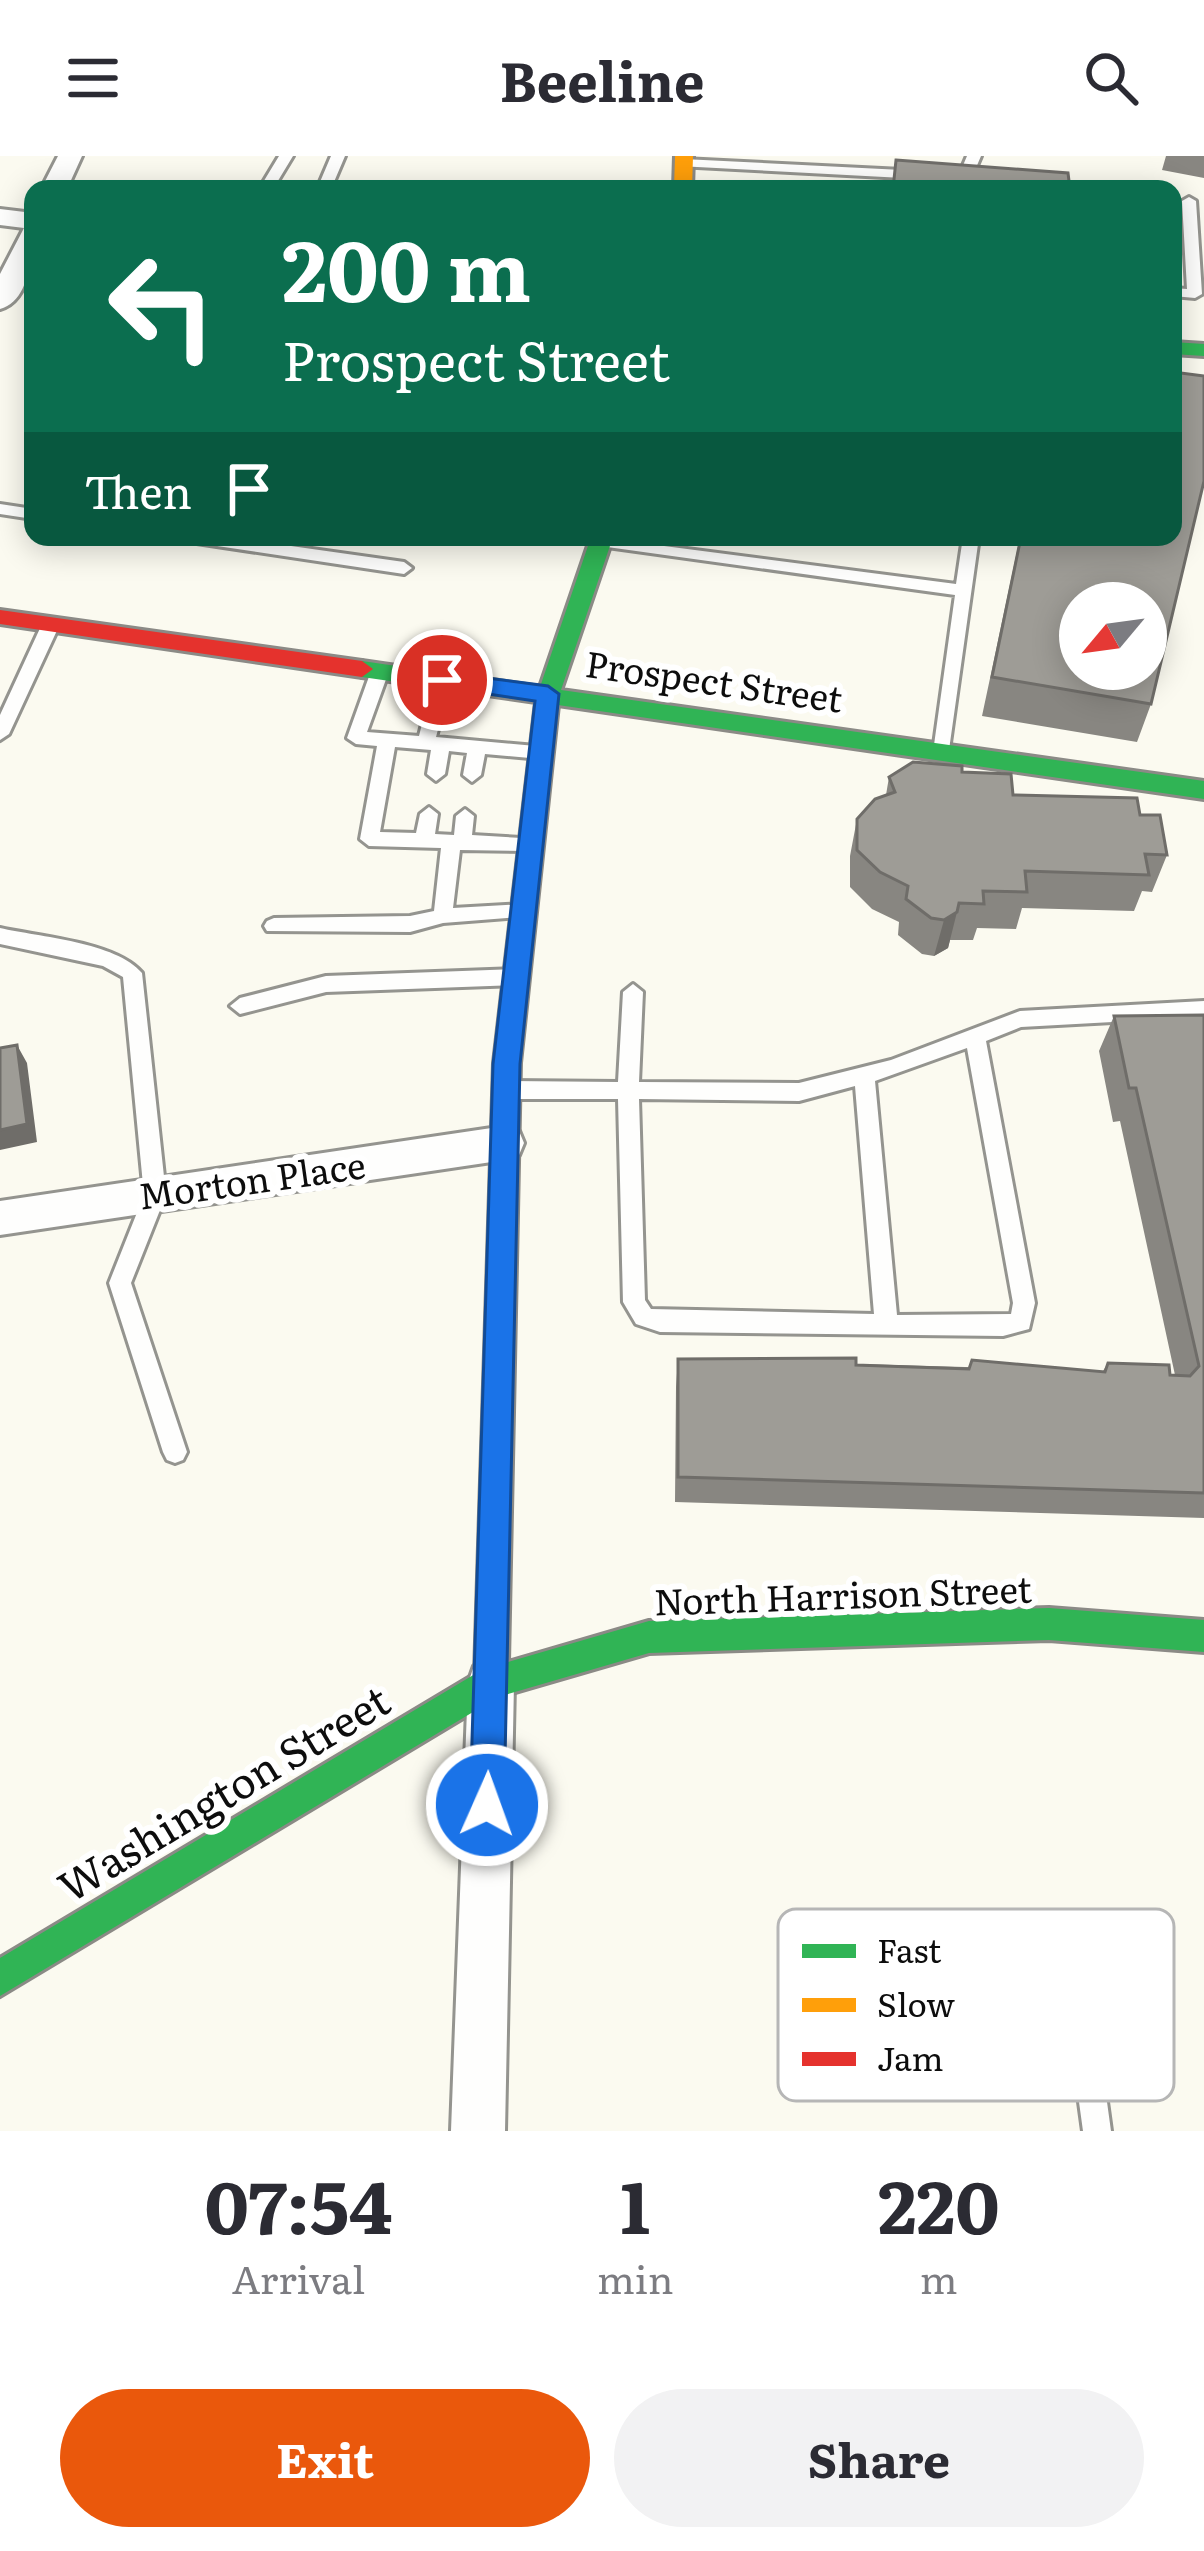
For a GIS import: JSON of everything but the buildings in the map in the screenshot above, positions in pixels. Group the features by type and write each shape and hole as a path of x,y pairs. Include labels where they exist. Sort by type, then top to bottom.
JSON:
{"street":[{"path":"0,301 24,251"},
{"path":"478,2131 506,1090 548,694 599,546"},
{"name":"Prospect Street","path":"0,617 1204,790"},
{"name":"Morton Place","path":"0,1218 505,1143"},
{"name":"North Harrison Street","path":"491,1683 649,1637 1049,1624 1204,1636"},
{"name":"Washington Street","path":"0,1978 491,1683"}],"lane":[{"path":"683,169 851,170 932,180"},
{"path":"846,180 851,170"},
{"path":"851,170 867,180"},
{"path":"1182,293 1195,294 1188,201"},
{"path":"252,546 404,568"},
{"path":"650,546 964,591"},
{"path":"942,752 969,546"},
{"path":"0,734 51,624"},
{"path":"380,671 356,738 542,752"},
{"path":"436,774 434,744 442,680"},
{"path":"387,740 369,839 532,844"},
{"path":"472,775 477,749"},
{"path":"424,842 429,814"},
{"path":"443,916 465,816"},
{"path":"274,926 410,924 443,916 524,910"},
{"path":"0,936 108,959 132,973 155,1195 120,1283 175,1452"},
{"path":"240,1006 326,984 517,977"},
{"path":"633,992 628,1090 634,1302 644,1317 660,1322 1004,1327 1022,1322 1024,1304 975,1036"},
{"path":"506,1090 799,1092 864,1075 1020,1019 1204,1009"},
{"path":"864,1075 886,1322"},
{"path":"1093,2101 1097,2131"}],"traffic: fast":[{"path":"1182,349 1204,350"},
{"path":"491,1683 507,1063 548,695 599,546"},
{"path":"362,669 1204,790"},
{"path":"0,1978 491,1683 649,1637 1049,1624 1204,1636"}],"traffic: slow":[{"path":"683,180 684,156"}],"traffic: jam":[{"path":"0,617 362,669"}],"route":[{"path":"442,680 548,694 506,1064 487,1805"}]}
